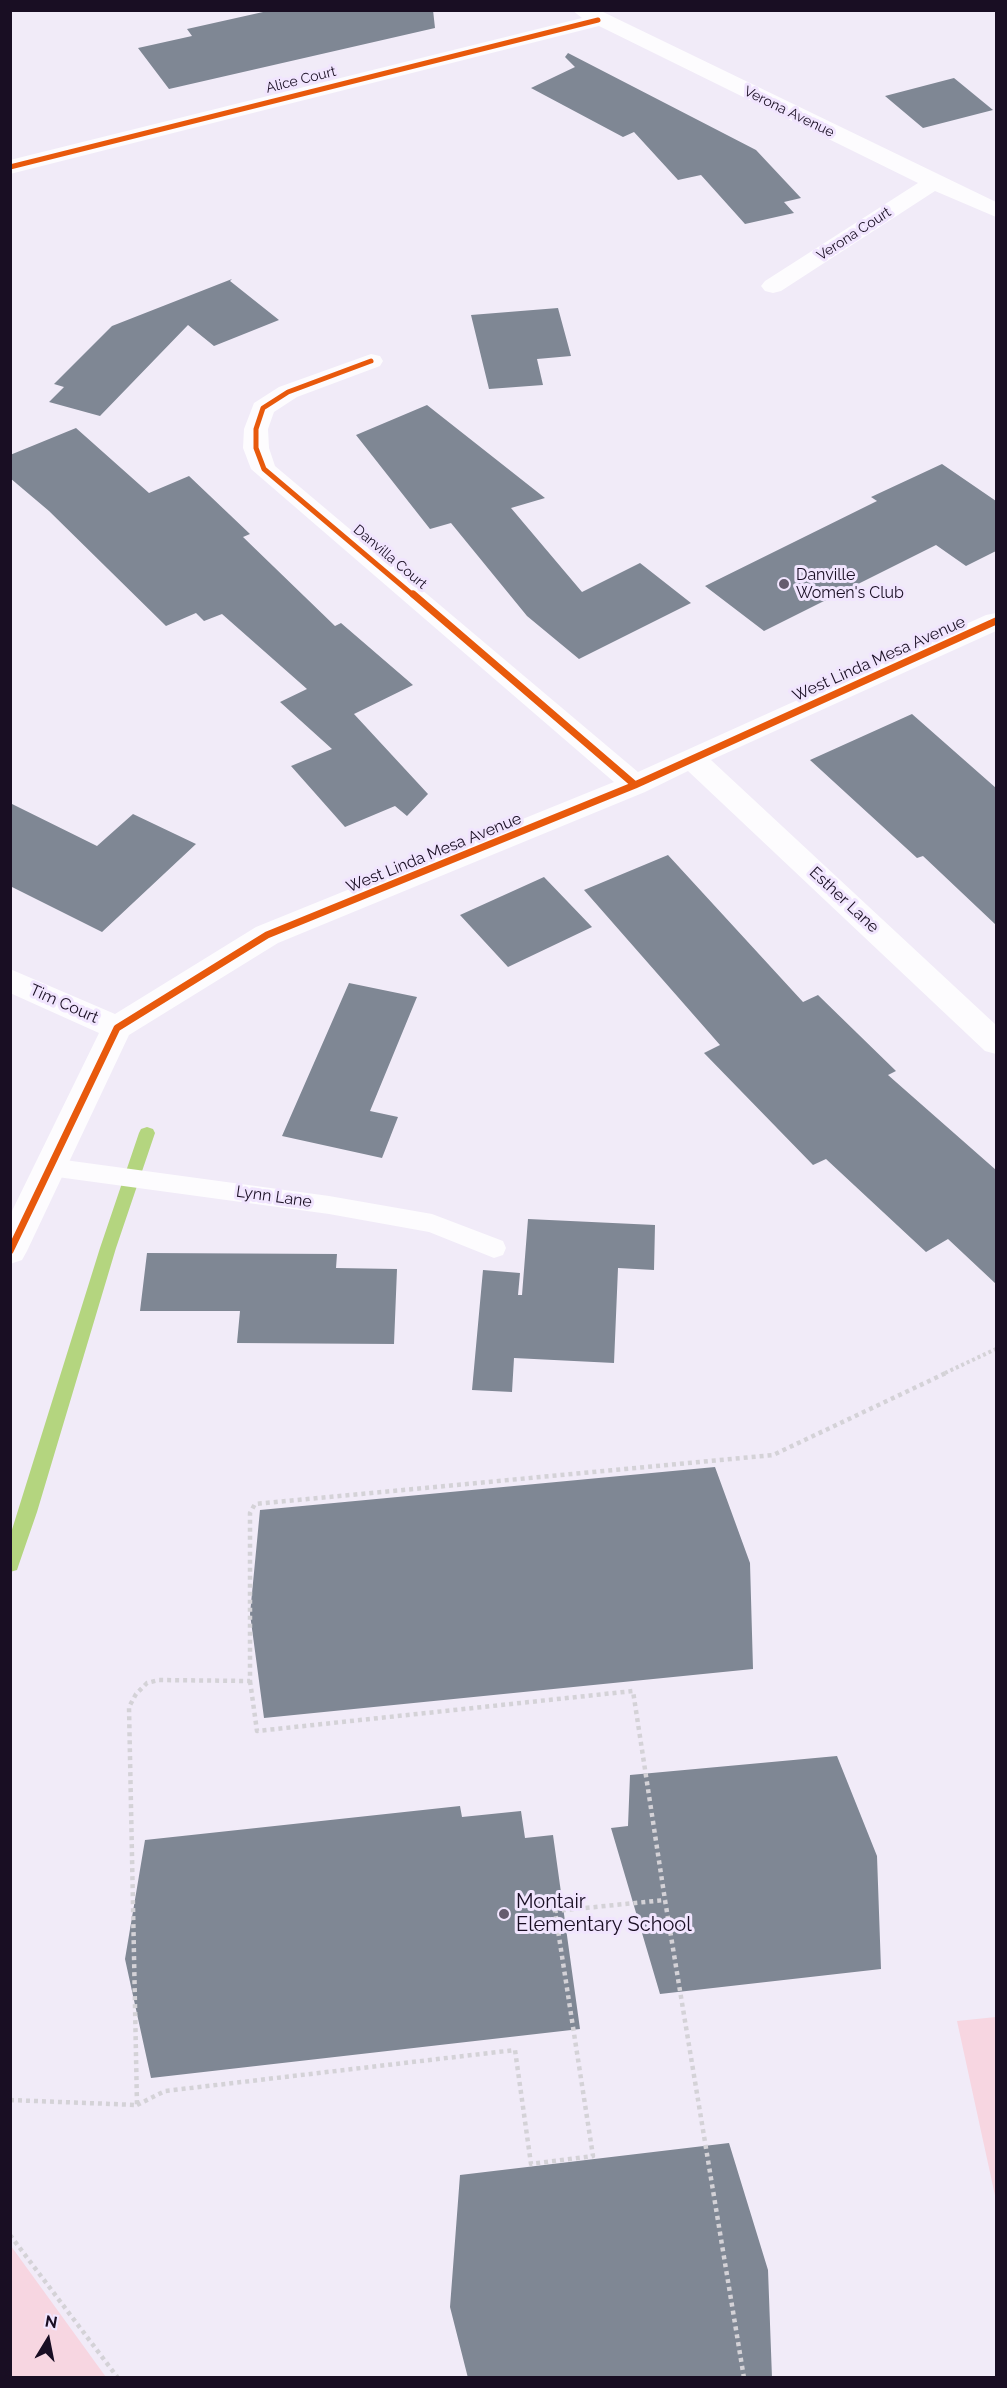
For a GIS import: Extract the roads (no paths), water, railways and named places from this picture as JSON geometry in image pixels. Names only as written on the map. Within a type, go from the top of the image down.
[{"type":"street","name":"Alice Court","points":[[10,167],[590,15]]},
{"type":"street","name":"Verona Avenue","points":[[590,15],[996,210]]},
{"type":"street","name":"Verona Court","points":[[773,286],[934,182]]},
{"type":"street","name":"Danvilla Court","points":[[371,361],[288,392],[263,408],[256,429],[256,448],[264,469],[578,733],[635,785]]},
{"type":"street","name":"West Linda Mesa Avenue","points":[[117,1028],[267,935],[635,785],[996,621]]},
{"type":"street","name":"Esther Lane","points":[[691,758],[996,1043]]},
{"type":"street","name":"Tim Court","points":[[10,980],[117,1028]]},
{"type":"street","points":[[10,1251],[117,1028]]},
{"type":"lane","name":"Lynn Lane","points":[[50,1167],[181,1184],[432,1223],[494,1248]]},
{"type":"waterway","points":[[10,1564],[108,1248],[147,1133]]},
{"type":"place","name":"Danville Women's Club","points":[[784,584]]},
{"type":"place","name":"Montair Elementary School","points":[[504,1914]]}]
